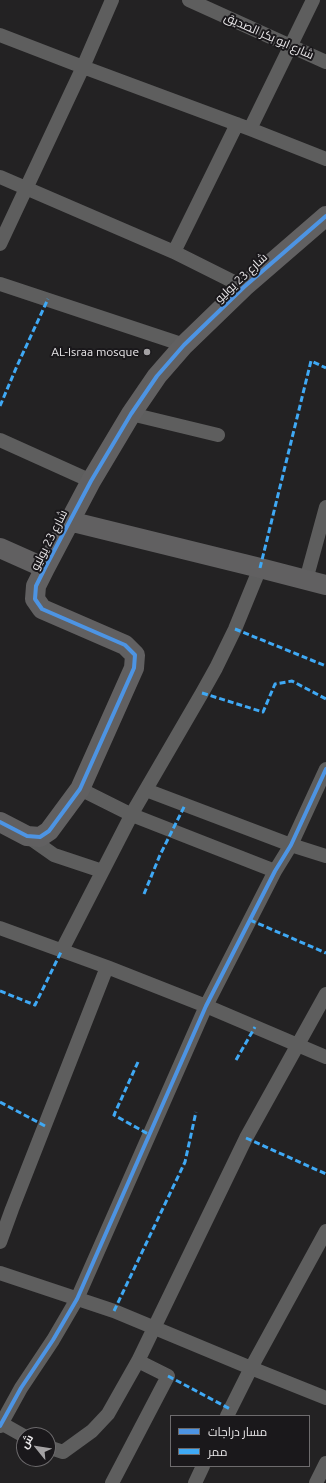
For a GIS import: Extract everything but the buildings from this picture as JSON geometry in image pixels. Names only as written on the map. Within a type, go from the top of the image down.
[{"type":"street","points":[[0,244],[83,67],[112,0]]},
{"type":"street","name":"شارع ابو بكر الصديق","points":[[189,0],[326,62]]},
{"type":"street","points":[[250,129],[313,0]]},
{"type":"street","points":[[0,34],[326,159]]},
{"type":"street","points":[[174,252],[237,124]]},
{"type":"street","points":[[0,177],[174,252],[244,287]]},
{"type":"street","name":"شارع 23 يوليو","points":[[27,836],[40,837],[49,831],[80,789],[134,668],[135,655],[125,645],[42,609],[35,599],[36,586],[91,481],[131,414],[158,376],[184,345],[244,287],[326,216]]},
{"type":"street","points":[[0,284],[184,345]]},
{"type":"street","points":[[131,414],[218,435]]},
{"type":"street","points":[[0,440],[91,481]]},
{"type":"street","points":[[306,580],[326,507]]},
{"type":"street","points":[[70,521],[326,585]]},
{"type":"street","points":[[0,548],[45,568]]},
{"type":"street","points":[[62,950],[132,815],[216,668],[260,568]]},
{"type":"street","points":[[16,1432],[1,1424],[21,1388],[53,1340],[77,1299],[206,1006],[275,871],[291,845],[326,769]]},
{"type":"street","points":[[80,789],[132,815],[275,871]]},
{"type":"street","points":[[146,790],[291,845],[326,856]]},
{"type":"street","points":[[0,822],[27,836],[54,855],[102,871]]},
{"type":"street","points":[[0,928],[107,967],[206,1006],[326,1057]]},
{"type":"street","points":[[0,1242],[107,967]]},
{"type":"street","points":[[56,1450],[63,1452],[98,1425],[108,1414],[138,1361],[246,1138],[326,994]]},
{"type":"street","points":[[228,1415],[251,1368],[326,1231]]},
{"type":"street","points":[[0,1273],[114,1311],[326,1398]]},
{"type":"street","points":[[112,1483],[168,1376],[138,1361]]},
{"type":"street","points":[[316,1483],[326,1463]]},
{"type":"street","points":[[195,1483],[203,1467]]},
{"type":"marked path","points":[[0,406],[48,299]]},
{"type":"marked path","points":[[260,568],[311,361],[326,368]]},
{"type":"marked path","points":[[235,629],[326,666]]},
{"type":"marked path","points":[[202,693],[263,712],[275,684],[292,681],[326,699]]},
{"type":"marked path","points":[[144,894],[160,855],[185,805]]},
{"type":"marked path","points":[[250,920],[326,953]]},
{"type":"marked path","points":[[0,991],[35,1005],[62,950]]},
{"type":"marked path","points":[[236,1060],[255,1027]]},
{"type":"marked path","points":[[138,1062],[114,1115],[150,1135]]},
{"type":"marked path","points":[[0,1102],[45,1126]]},
{"type":"marked path","points":[[114,1311],[185,1162],[196,1112]]},
{"type":"marked path","points":[[246,1138],[326,1174]]},
{"type":"marked path","points":[[168,1376],[230,1409]]},
{"type":"cycle path","points":[[0,822],[27,836],[40,837],[49,831],[80,789],[134,668],[135,655],[125,645],[42,609],[35,599],[36,586],[91,481],[131,414],[157,376],[184,345],[244,287],[326,216]]},
{"type":"cycle path","points":[[0,1426],[21,1388],[53,1340],[77,1299],[206,1006],[275,871],[291,845],[326,769]]},
{"type":"place","name":"AL-Israa mosque","points":[[147,352]]}]
